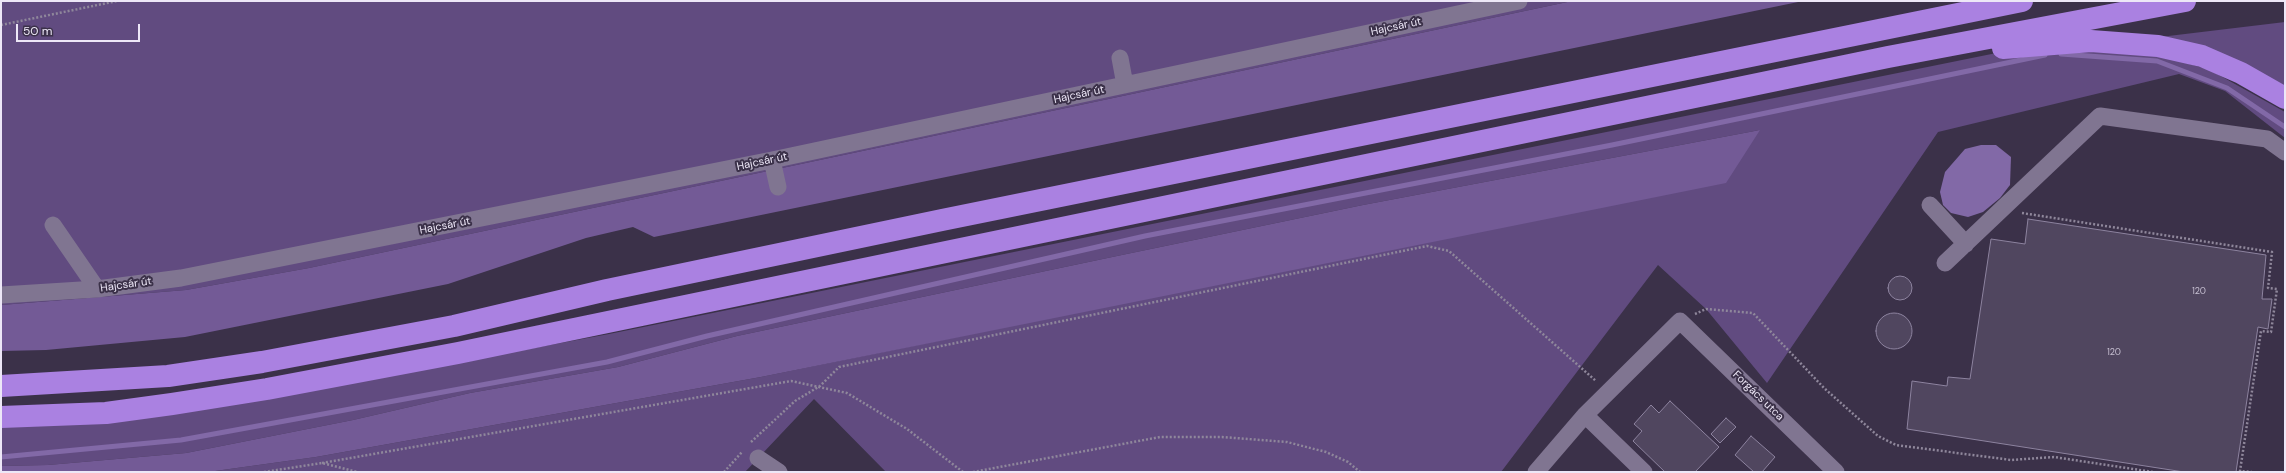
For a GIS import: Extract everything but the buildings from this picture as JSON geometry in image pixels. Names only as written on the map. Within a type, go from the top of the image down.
[{"type":"highway","points":[[1,386],[168,376],[262,362],[454,326],[608,290],[934,222],[2022,1]]},
{"type":"highway","points":[[1,417],[106,413],[172,404],[267,389],[458,353],[1888,57],[2185,1]]},
{"type":"highway","points":[[1888,57],[2091,41],[2135,43],[2202,56],[2241,73],[2285,98]]},
{"type":"street","name":"Hajcsár út","points":[[1,295],[97,289],[181,278],[772,160],[1519,1]]},
{"type":"street","points":[[1120,58],[1125,85]]},
{"type":"street","points":[[1945,263],[2003,210],[2100,116],[2267,139],[2285,152]]},
{"type":"street","points":[[772,160],[778,188]]},
{"type":"street","points":[[1930,205],[1966,244]]},
{"type":"street","points":[[53,226],[97,289]]},
{"type":"street","points":[[1536,472],[1585,415],[1680,321]]},
{"type":"street","name":"Forgács utca","points":[[1680,321],[1836,472]]},
{"type":"street","points":[[1585,415],[1644,472]]},
{"type":"street","points":[[758,458],[779,472]]},
{"type":"path","points":[[1,25],[117,1]]},
{"type":"path","points":[[2003,210],[2272,252],[2268,288],[2277,290],[2271,332],[2262,331],[2240,471],[2252,472]]},
{"type":"path","points":[[724,472],[763,429],[795,401],[820,386],[839,367],[1427,246],[1449,251],[1608,392]]},
{"type":"path","points":[[1680,321],[1706,309],[1753,313],[1824,388],[1878,436],[1896,445],[2011,460],[2054,457],[2153,472]]},
{"type":"path","points":[[264,472],[791,381],[848,393],[908,429],[963,472]]},
{"type":"path","points":[[973,472],[1160,437],[1222,438],[1287,442],[1326,452],[1348,462],[1360,472]]},
{"type":"path","points":[[322,463],[357,472]]},
{"type":"shaded area","points":[[1,1],[1572,1],[309,268],[186,290],[1,305]]},
{"type":"shaded area","points":[[1572,1],[1803,1],[654,237],[633,227],[586,238],[448,284],[185,337],[46,350],[1,351],[1,305],[186,290],[309,268]]},
{"type":"shaded area","points":[[2285,22],[2285,88],[2160,37]]},
{"type":"shaded area","points":[[2036,45],[2149,52],[2210,70],[2285,112],[2285,138],[2225,91],[2179,74],[1938,132],[1767,383],[1706,309],[1658,265],[1501,472],[886,472],[814,399],[745,472],[208,472],[316,457],[761,377],[1059,316],[1760,130],[1363,205],[737,336],[618,367],[470,393],[353,420],[186,453],[48,465],[1,466],[1,425],[400,373],[609,334]]},
{"type":"shaded area","points":[[1760,130],[1726,183],[761,377],[316,457],[208,472],[1,472],[1,466],[48,465],[186,453],[353,420],[470,393],[618,367],[737,336],[1363,205]]},
{"type":"shaded area","points":[[1981,145],[1996,145],[2011,157],[2010,185],[2000,198],[1983,212],[1968,217],[1951,213],[1943,205],[1940,192],[1945,172],[1965,149]]},
{"type":"waterway","points":[[2061,54],[2157,61],[2227,88],[2285,127]]},
{"type":"waterway","points":[[1,457],[181,440],[607,362],[707,336],[1145,236],[1612,145],[2045,55]]}]
